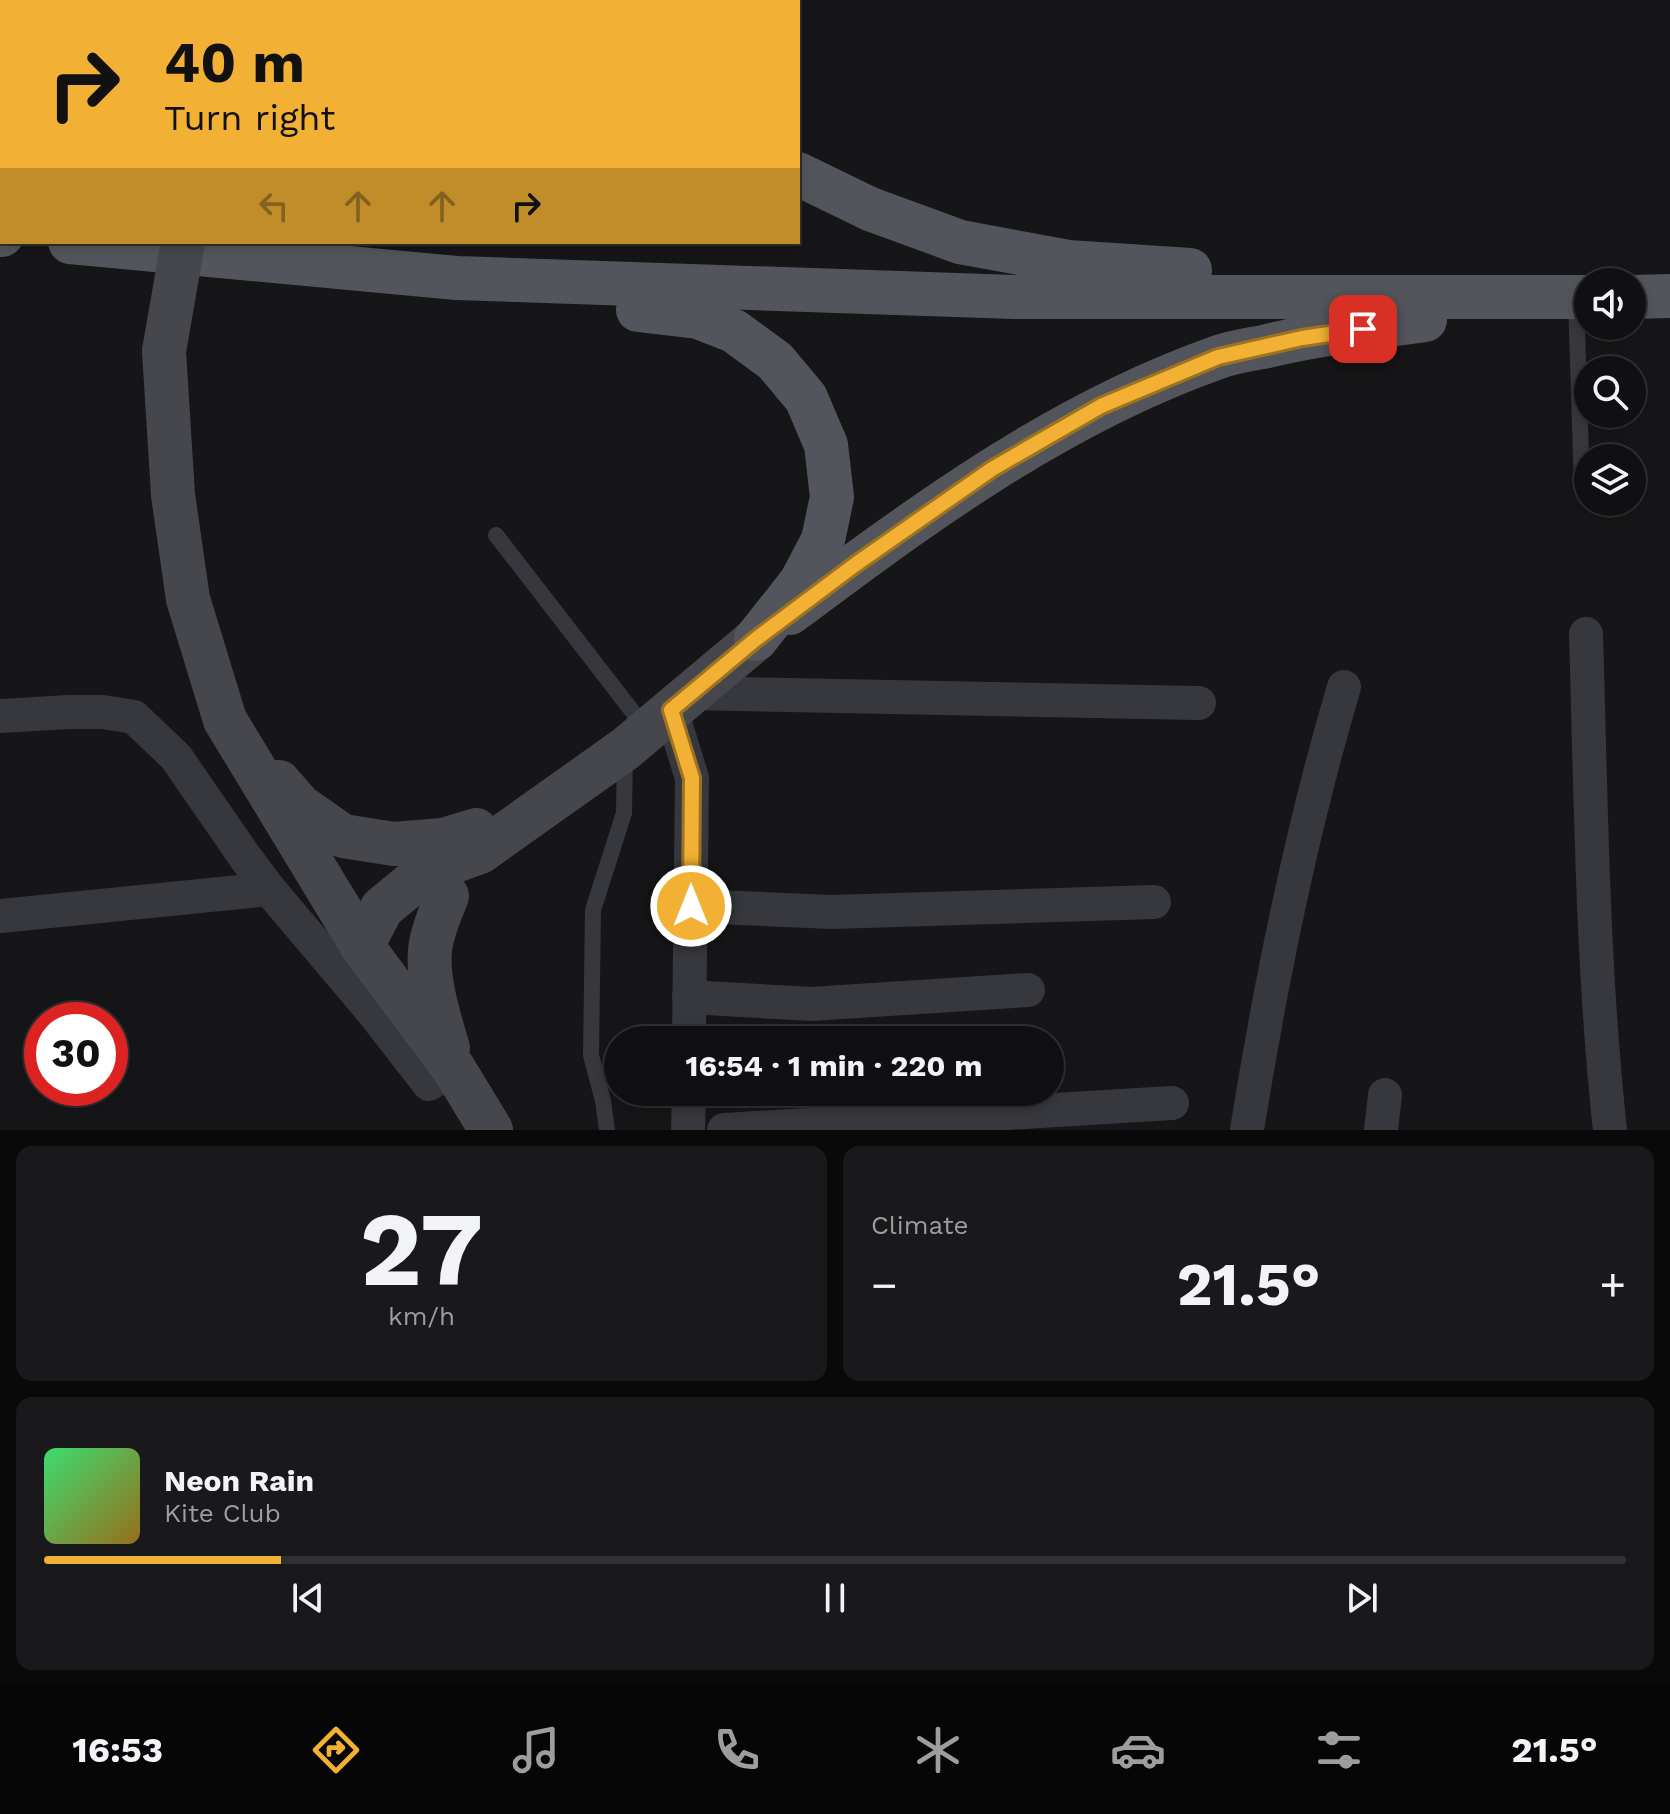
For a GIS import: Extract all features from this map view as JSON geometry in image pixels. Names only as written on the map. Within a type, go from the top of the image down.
[{"type":"main road","points":[[800,175],[870,209],[960,242],[1068,262],[1240,273],[1522,276],[1574,290]]},
{"type":"main road","points":[[89,244],[457,278],[1015,297],[1574,293]]},
{"type":"main road","points":[[89,244],[305,287],[663,312],[698,317],[734,331],[775,361],[806,398],[826,445],[832,497],[823,540],[801,582],[756,639]]},
{"type":"main road","points":[[183,244],[164,351],[173,495],[188,599],[225,720],[362,946],[454,1069],[491,1130]]},
{"type":"main road","points":[[362,946],[382,908],[427,871],[480,852],[659,720],[756,639],[856,564],[992,469],[1101,406],[1218,357],[1302,338],[1574,295]]},
{"type":"main road","points":[[225,720],[300,806],[343,836],[394,844],[443,840],[492,826],[659,720]]},
{"type":"main road","points":[[362,946],[405,932],[447,896],[480,852]]},
{"type":"main road","points":[[447,896],[430,944],[431,971],[437,1011],[454,1069]]},
{"type":"street","points":[[1586,634],[1595,912],[1603,1067],[1610,1130]]},
{"type":"street","points":[[1247,1130],[1281,934],[1320,769],[1344,687]]},
{"type":"street","points":[[689,1026],[692,778],[659,720],[1199,703]]},
{"type":"street","points":[[0,716],[103,712],[134,717],[176,757],[269,889],[429,1084],[454,1069]]},
{"type":"street","points":[[0,916],[269,889]]},
{"type":"street","points":[[691,906],[832,912],[1154,902]]},
{"type":"street","points":[[689,997],[811,1004],[1028,990]]},
{"type":"street","points":[[1381,1130],[1385,1095]]},
{"type":"street","points":[[724,1130],[1172,1103]]},
{"type":"street","points":[[688,1130],[689,1106]]},
{"type":"lane","points":[[1582,444],[1584,340]]},
{"type":"lane","points":[[496,535],[659,720],[624,813],[593,910],[591,1055],[607,1130]]},
{"type":"route","points":[[691,906],[692,778],[671,710],[756,639],[856,564],[992,469],[1101,406],[1218,357],[1302,338],[1363,329]]}]
